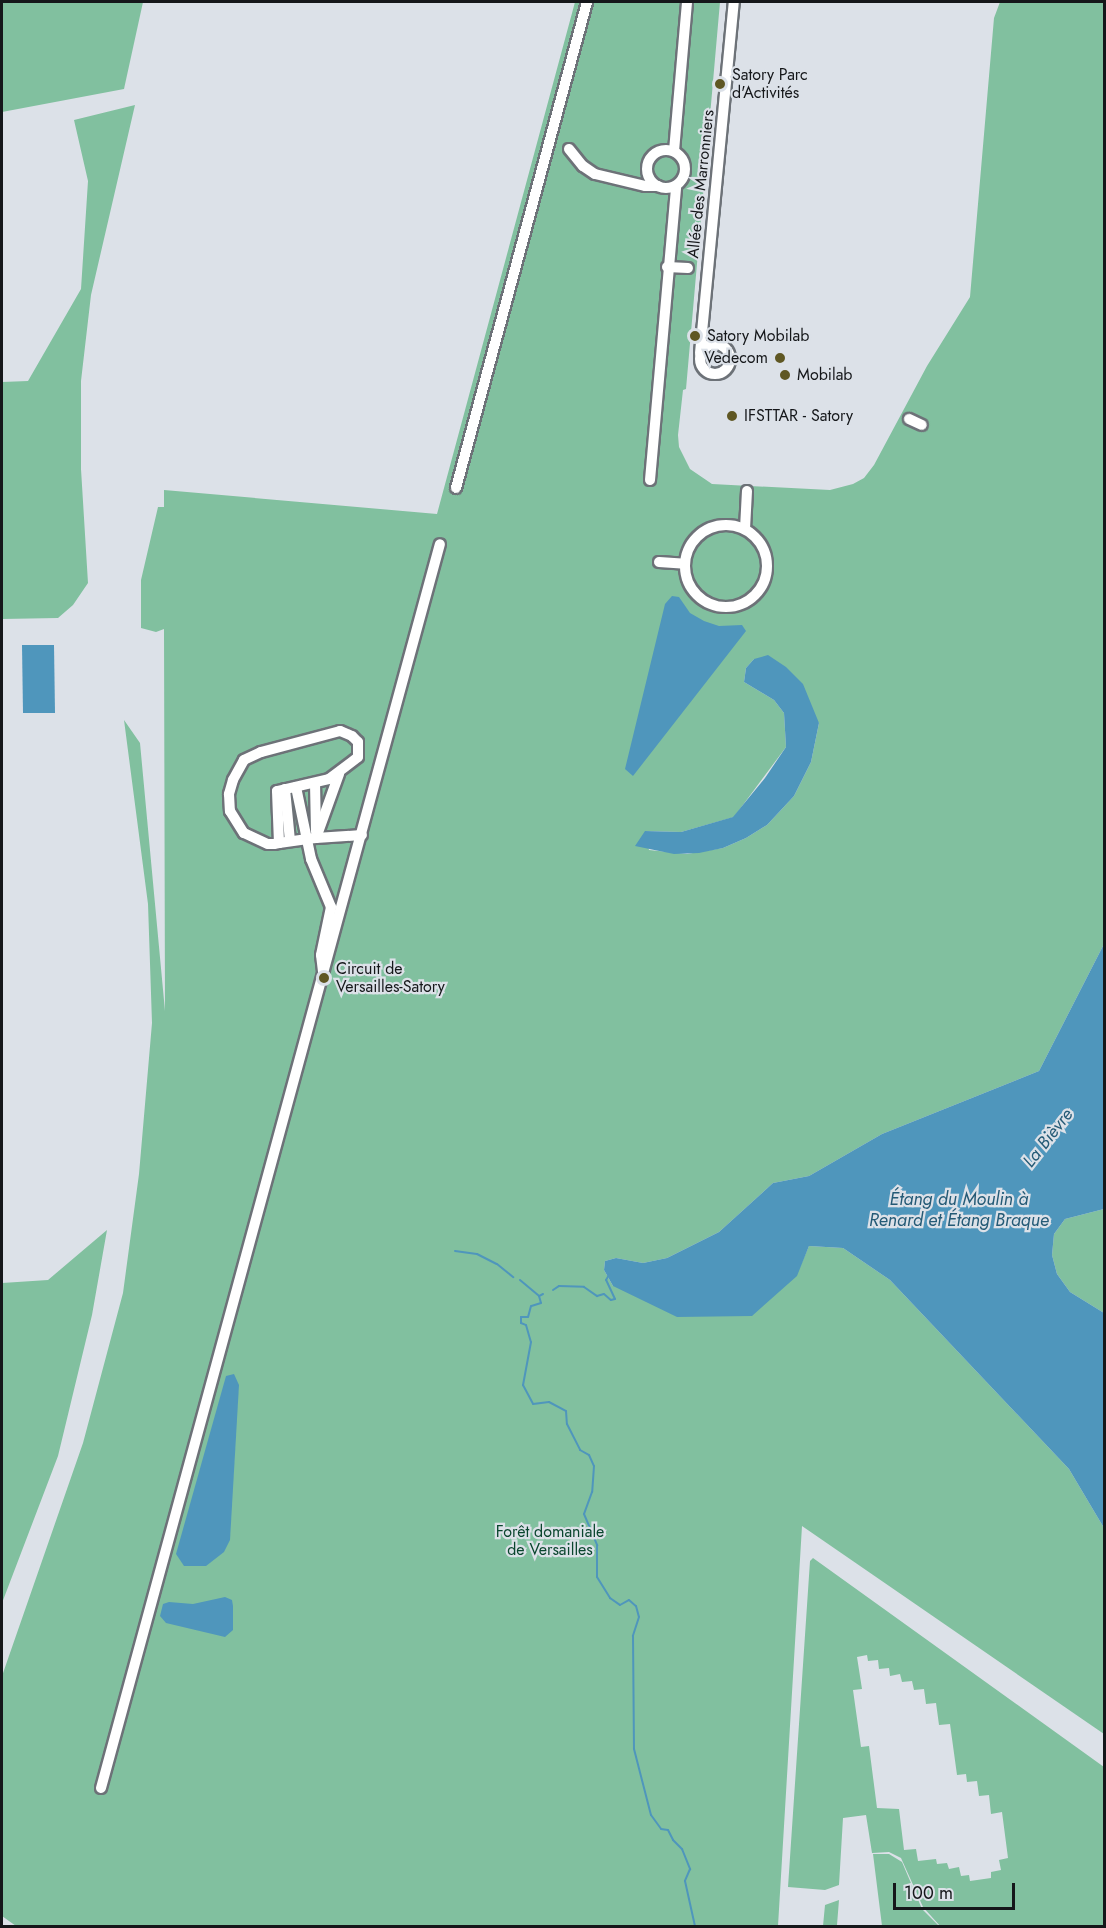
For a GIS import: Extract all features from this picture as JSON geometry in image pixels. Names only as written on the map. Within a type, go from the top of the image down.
[{"type":"street","points":[[456,488],[587,2]]},
{"type":"street","points":[[674,151],[687,2]]},
{"type":"street","name":"Allée des Marronniers","points":[[700,353],[734,2]]},
{"type":"street","points":[[569,149],[583,166],[595,174],[645,186],[675,186]]},
{"type":"street","points":[[658,186],[649,177],[647,164],[650,158],[661,150],[674,151],[683,159],[686,171]]},
{"type":"street","points":[[686,171],[697,171]]},
{"type":"street","points":[[650,480],[675,186],[686,171]]},
{"type":"street","points":[[667,267],[688,268]]},
{"type":"street","points":[[702,335],[710,344],[721,345],[728,352],[730,363],[724,372],[714,375],[704,371],[699,363],[700,353],[710,344]]},
{"type":"street","points":[[909,419],[922,425]]},
{"type":"street","points":[[746,529],[747,491]]},
{"type":"street","points":[[728,524],[746,529],[763,546],[768,572],[764,584],[746,603],[733,607],[708,603],[697,595],[689,585],[685,564],[692,543],[701,532],[714,526],[728,524]]},
{"type":"street","points":[[101,1788],[440,544]]},
{"type":"street","points":[[659,562],[685,564]]},
{"type":"street","points":[[290,788],[315,783],[339,774],[354,762],[359,748],[352,736],[340,731],[261,752],[240,764],[229,794],[230,811],[236,823],[252,838],[268,843],[362,835]]},
{"type":"street","points":[[311,839],[339,774]]},
{"type":"street","points":[[315,783],[311,858],[332,907],[321,955],[323,975]]},
{"type":"street","points":[[290,788],[311,839]]},
{"type":"street","points":[[285,842],[290,788]]},
{"type":"green space","points":[[2,2],[143,2],[124,89],[2,112]]},
{"type":"green space","name":"Forêt domaniale de Versailles","points":[[575,2],[720,2],[686,389],[683,390],[678,435],[679,447],[690,469],[712,484],[830,490],[853,484],[864,478],[874,465],[927,366],[970,297],[994,18],[1000,2],[1104,2],[1104,944],[1039,1071],[882,1134],[809,1176],[773,1183],[719,1232],[667,1258],[643,1263],[616,1258],[605,1261],[604,1270],[613,1286],[796,1276],[809,1246],[843,1248],[890,1280],[1069,1469],[1104,1528],[1104,1734],[802,1526],[778,1926],[16,1926],[2,1916],[2,1676],[83,1443],[123,1293],[139,1174],[152,1023],[148,904],[124,720],[140,743],[165,1011],[164,629],[156,632],[141,628],[141,580],[158,507],[164,507],[164,490],[437,514]],"holes":[[[754,659],[819,723],[811,762],[794,796],[767,825],[723,848],[687,854],[649,850],[645,831],[681,832],[734,817],[786,747],[784,713],[774,700],[744,682],[746,668]]]},
{"type":"green space","points":[[135,105],[91,295],[81,381],[81,469],[88,583],[73,605],[58,618],[2,619],[2,382],[28,381],[81,289],[88,181],[74,120]]},
{"type":"green space","points":[[1104,1209],[1104,1313],[1070,1292],[1057,1274],[1052,1255],[1054,1234],[1065,1219]]},
{"type":"green space","points":[[107,1230],[92,1315],[58,1456],[2,1603],[2,1283],[48,1280]]},
{"type":"green space","points":[[813,1558],[1104,1767],[1104,1926],[940,1926],[923,1907],[901,1858],[889,1852],[872,1853],[866,1815],[843,1818],[839,1885],[825,1890],[788,1887],[810,1561]],"holes":[[[867,1655],[868,1661],[878,1660],[879,1669],[889,1668],[890,1676],[900,1674],[902,1682],[912,1681],[914,1690],[924,1689],[926,1704],[936,1703],[939,1725],[950,1724],[957,1775],[966,1774],[967,1782],[977,1781],[979,1796],[989,1795],[991,1814],[1002,1812],[1008,1858],[999,1860],[1001,1870],[991,1872],[991,1878],[970,1881],[969,1875],[961,1876],[959,1867],[949,1869],[947,1863],[937,1864],[936,1859],[918,1861],[916,1849],[904,1850],[899,1809],[877,1808],[869,1746],[861,1747],[853,1690],[862,1689],[857,1657]]]},
{"type":"green space","points":[[873,1854],[889,1854],[902,1862],[922,1909],[939,1926],[882,1926]]},
{"type":"green space","points":[[839,1900],[837,1925],[858,1926],[823,1926],[825,1905]]},
{"type":"water","points":[[672,596],[679,597],[690,613],[704,621],[719,626],[742,625],[746,631],[633,776],[625,769],[665,604]]},
{"type":"water","points":[[22,645],[54,645],[55,713],[23,713]]},
{"type":"water","points":[[768,655],[786,667],[803,684],[819,723],[811,762],[794,796],[767,825],[723,848],[699,853],[674,854],[635,846],[645,831],[681,832],[733,817],[765,778],[786,747],[784,713],[774,700],[744,682],[746,668],[754,659]]},
{"type":"water","name":"Étang du Moulin à Renard et Étang Braque","points":[[1104,944],[1104,1209],[1065,1219],[1054,1234],[1052,1255],[1057,1274],[1070,1292],[1104,1313],[1104,1528],[1069,1469],[890,1280],[843,1248],[809,1246],[797,1276],[752,1316],[677,1317],[613,1286],[604,1270],[605,1261],[616,1258],[643,1263],[667,1258],[719,1232],[773,1183],[809,1176],[882,1134],[1039,1071]]},
{"type":"water","points":[[234,1374],[239,1385],[230,1540],[224,1552],[206,1566],[184,1566],[176,1554],[226,1376]]},
{"type":"water","points":[[225,1597],[232,1600],[233,1630],[225,1637],[166,1623],[160,1616],[163,1604],[169,1602],[193,1604]]},
{"type":"waterway","points":[[455,1251],[477,1254],[497,1264],[513,1277]]},
{"type":"waterway","points":[[553,1290],[559,1286],[584,1287],[597,1296],[604,1294],[611,1300],[615,1299],[606,1280],[609,1275]]},
{"type":"waterway","points":[[520,1280],[539,1296]]},
{"type":"waterway","points":[[543,1294],[539,1296],[541,1303],[531,1306],[528,1317],[521,1317],[521,1323],[526,1325],[531,1342],[523,1385],[533,1404],[549,1402],[566,1411],[567,1424],[580,1450],[589,1455],[594,1466],[592,1492],[584,1514],[597,1545],[597,1577],[610,1598],[620,1605],[629,1600],[636,1606],[639,1617],[633,1636],[634,1749],[651,1815],[661,1829],[668,1830],[673,1840],[682,1849],[690,1869],[685,1881],[695,1926]]},
{"type":"place","name":"Satory Parc d'Activités","points":[[720,84]]},
{"type":"place","name":"Satory Mobilab","points":[[695,336]]},
{"type":"place","name":"Vedecom","points":[[780,358]]},
{"type":"place","name":"Mobilab","points":[[785,375]]},
{"type":"place","name":"IFSTTAR - Satory","points":[[732,416]]},
{"type":"place","name":"Circuit de Versailles-Satory","points":[[324,978]]},
{"type":"water label","name":"La Bièvre","points":[[1048,1138]]}]
